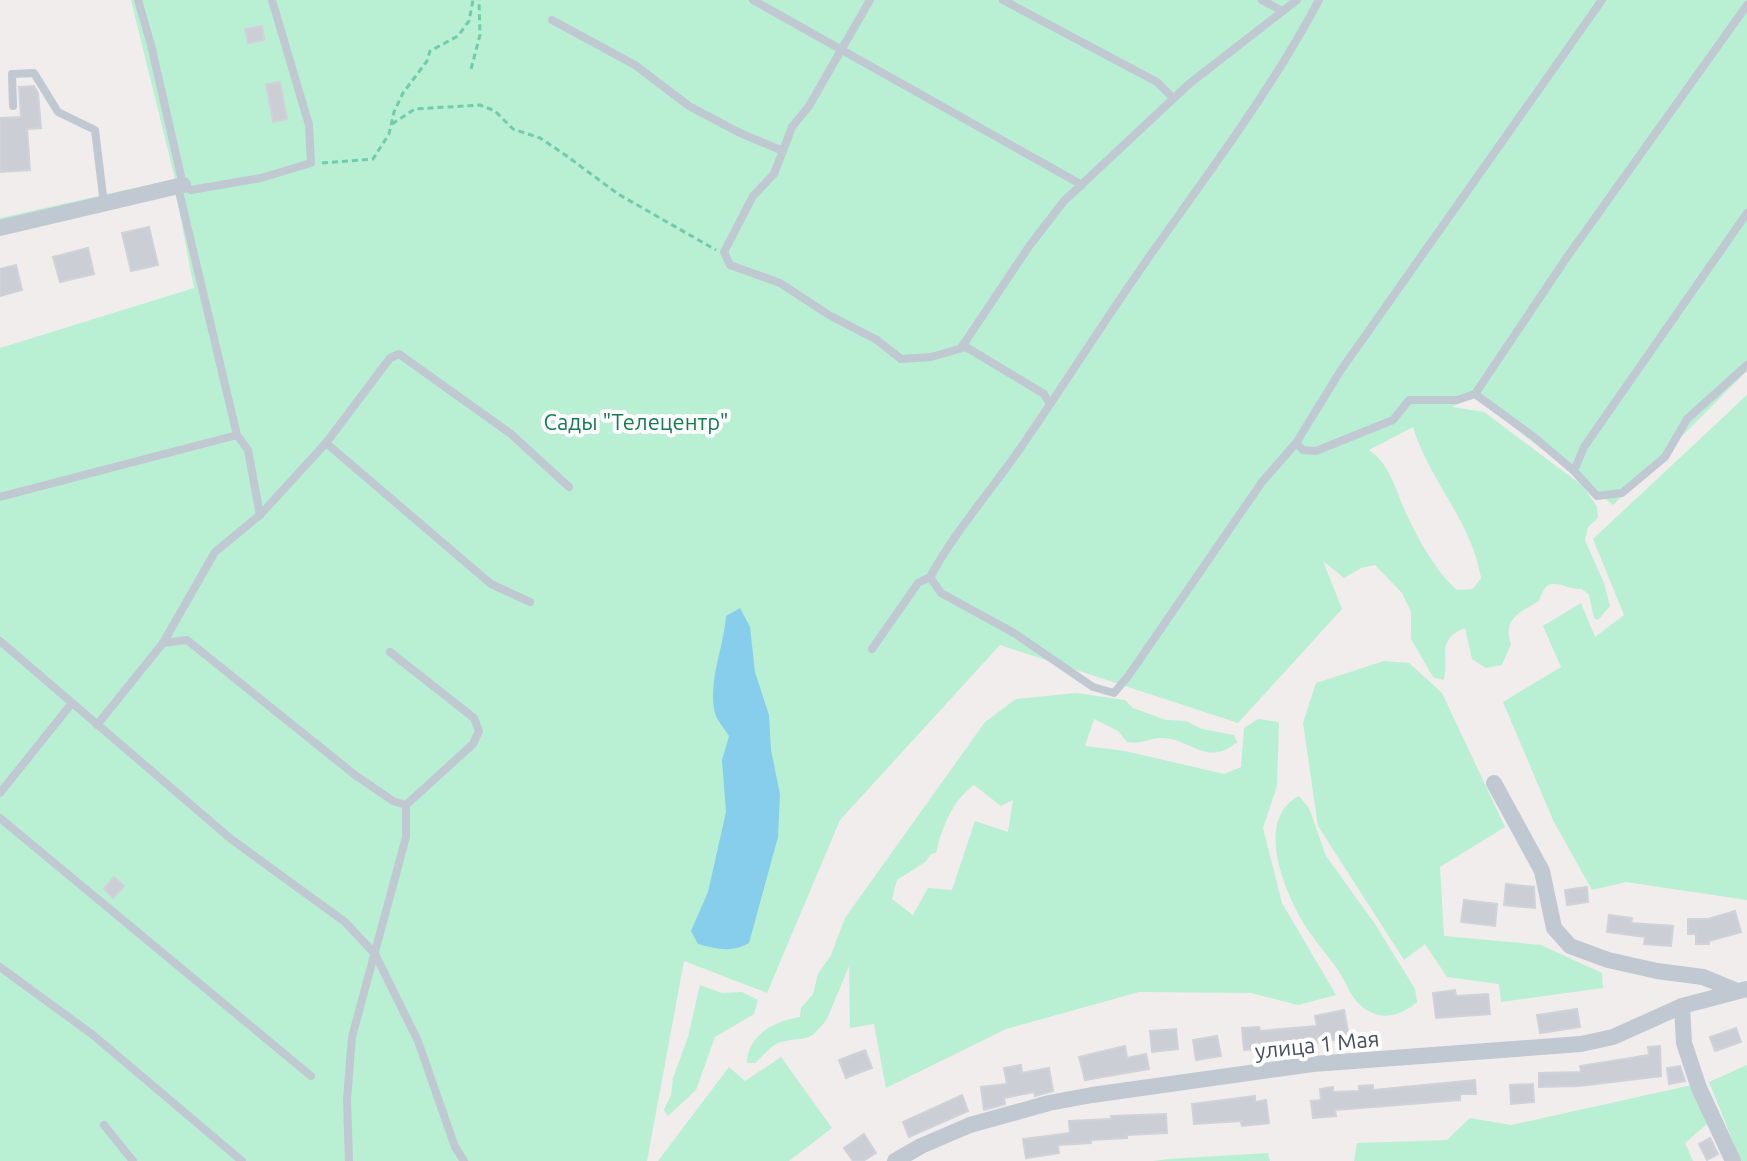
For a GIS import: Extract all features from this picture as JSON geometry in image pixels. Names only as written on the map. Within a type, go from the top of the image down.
[{"type":"street","points":[[0,228],[180,186]]},
{"type":"street","points":[[1494,783],[1542,871],[1554,928],[1570,946],[1620,962],[1703,977],[1742,990]]},
{"type":"street","name":"улица 1 Мая","points":[[895,1161],[970,1125],[1063,1100],[1313,1064],[1581,1044],[1613,1037],[1682,1006],[1742,990]]},
{"type":"street","points":[[1682,1006],[1684,1043],[1699,1088],[1733,1161]]},
{"type":"lane","points":[[138,0],[151,45],[237,435],[248,450],[260,515]]},
{"type":"lane","points":[[180,186],[191,190],[215,187],[261,178],[311,163],[309,125],[272,0]]},
{"type":"lane","points":[[753,0],[1082,185]]},
{"type":"lane","points":[[870,0],[809,106],[792,127],[774,174],[753,196],[724,252],[730,265],[780,283],[829,315],[877,340],[901,359],[931,357],[966,347],[1044,394],[1050,404]]},
{"type":"lane","points":[[1003,0],[1157,82],[1173,98]]},
{"type":"lane","points":[[1262,0],[1282,11]]},
{"type":"lane","points":[[960,349],[1030,245],[1064,201],[1173,98],[1297,0]]},
{"type":"lane","points":[[872,649],[918,583],[930,577],[946,548],[1229,149],[1293,48],[1319,0]]},
{"type":"lane","points":[[930,577],[941,593],[1014,633],[1093,687],[1114,693],[1262,482],[1296,443],[1341,370],[1602,0]]},
{"type":"lane","points":[[1296,443],[1303,450],[1316,451],[1393,420],[1409,400],[1457,400],[1475,394],[1565,260],[1747,5]]},
{"type":"lane","points":[[552,20],[635,65],[689,106],[783,151]]},
{"type":"lane","points":[[13,106],[12,74],[34,73],[58,112],[95,130],[104,204]]},
{"type":"lane","points":[[1574,471],[1584,447],[1747,213]]},
{"type":"lane","points":[[97,725],[163,643],[215,552],[260,515],[326,443],[390,358],[399,354],[511,434],[569,487]]},
{"type":"lane","points":[[1475,394],[1534,437],[1574,471],[1597,496],[1622,493],[1665,457],[1687,419],[1747,365]]},
{"type":"lane","points":[[0,497],[237,435]]},
{"type":"lane","points":[[326,443],[491,584],[530,602]]},
{"type":"lane","points":[[163,643],[187,640],[355,775],[393,801],[406,805]]},
{"type":"lane","points":[[0,641],[231,839],[345,922],[375,954],[418,1041],[455,1147],[464,1161]]},
{"type":"lane","points":[[349,1161],[347,1099],[352,1037],[406,837],[406,805],[473,744],[479,731],[474,718],[390,652]]},
{"type":"lane","points":[[0,793],[72,703]]},
{"type":"lane","points":[[0,818],[311,1076]]},
{"type":"lane","points":[[0,967],[93,1035],[242,1161]]},
{"type":"lane","points":[[104,1125],[133,1161]]},
{"type":"path","points":[[311,163],[373,159],[392,124],[403,93],[422,69],[430,51],[458,36],[469,21],[476,0]]},
{"type":"path","points":[[471,69],[480,35],[476,0]]},
{"type":"path","points":[[392,124],[415,109],[480,105],[495,111],[513,129],[540,138],[618,194],[673,224],[710,249],[724,252]]},
{"type":"green space","name":"Сады \"Телецентр\"","points":[[131,0],[1747,0],[1747,371],[1613,505],[1474,396],[1452,407],[1484,412],[1583,486],[1597,507],[1598,518],[1588,527],[1585,540],[1604,583],[1610,606],[1598,620],[1594,618],[1589,595],[1582,589],[1556,584],[1546,586],[1539,601],[1519,613],[1511,623],[1511,644],[1502,665],[1486,668],[1472,659],[1465,628],[1447,643],[1444,680],[1433,677],[1411,639],[1411,612],[1402,593],[1375,565],[1361,568],[1344,578],[1323,561],[1342,609],[1238,723],[1000,645],[840,820],[767,993],[684,961],[647,1161],[0,1161],[0,348],[194,288],[176,194],[0,235],[0,218],[175,179]],"holes":[[[1413,427],[1469,538],[1481,578],[1473,589],[1457,590],[1442,574],[1416,533],[1387,470],[1369,450]]]},
{"type":"green space","points":[[1747,395],[1747,900],[1626,882],[1592,890],[1553,820],[1503,702],[1561,667],[1543,626],[1581,603],[1595,637],[1624,615],[1593,539]]},
{"type":"green space","points":[[1384,661],[1409,663],[1442,693],[1505,827],[1440,867],[1444,936],[1541,945],[1602,973],[1603,988],[1501,1002],[1499,984],[1447,977],[1425,944],[1404,960],[1318,826],[1303,723],[1316,683]]},
{"type":"green space","points":[[1076,693],[1125,700],[1133,708],[1166,720],[1186,721],[1202,729],[1234,735],[1237,742],[1227,749],[1209,752],[1164,738],[1127,742],[1118,731],[1094,719],[1085,746],[1125,751],[1224,774],[1241,767],[1244,728],[1258,719],[1279,722],[1277,786],[1263,828],[1282,903],[1336,995],[1298,1005],[1251,993],[1139,992],[1006,1029],[886,1088],[874,1024],[850,1028],[849,966],[827,1019],[815,1033],[806,1038],[778,1043],[755,1063],[747,1063],[752,1044],[764,1031],[800,1017],[801,1008],[813,994],[818,974],[831,955],[845,918],[985,722],[1016,699]],"holes":[[[974,785],[1001,806],[1013,800],[1008,832],[975,821],[952,890],[928,888],[913,915],[892,899],[897,880],[936,853],[949,815],[966,791]]]},
{"type":"green space","points":[[1299,796],[1309,808],[1326,856],[1375,924],[1415,989],[1417,1002],[1402,1012],[1379,1015],[1360,1005],[1293,904],[1280,870],[1276,836],[1278,820],[1286,806]]},
{"type":"green space","points":[[700,985],[722,993],[742,992],[758,1000],[754,1014],[715,1037],[696,1090],[668,1116],[664,1110],[688,1037]]},
{"type":"green space","points":[[781,1057],[832,1128],[789,1161],[658,1161],[729,1067],[745,1081]]},
{"type":"green space","points":[[1747,1065],[1747,1161],[1741,1161],[1709,1082]]},
{"type":"green space","points":[[1692,1085],[1707,1124],[1685,1143],[1693,1161],[1354,1161],[1357,1143],[1447,1140],[1470,1118],[1511,1125]]},
{"type":"green space","points":[[1268,1153],[1270,1161],[1153,1161],[1169,1159]]},
{"type":"water","points":[[740,608],[750,627],[755,672],[769,715],[771,750],[780,794],[778,837],[749,943],[724,949],[698,944],[691,931],[708,892],[726,812],[722,760],[729,736],[715,712],[713,686],[726,616]]},
{"type":"building","points":[[262,26],[264,40],[248,43],[245,29]]},
{"type":"building","points":[[280,82],[287,119],[273,122],[266,84]]},
{"type":"building","points":[[34,86],[38,93],[41,128],[27,129],[30,170],[0,172],[0,118],[21,117],[19,87]]},
{"type":"building","points":[[149,227],[158,265],[131,271],[122,233]]},
{"type":"building","points":[[88,248],[94,274],[60,282],[53,257]]},
{"type":"building","points":[[16,265],[22,290],[0,296],[0,269]]},
{"type":"building","points":[[114,877],[124,886],[113,898],[104,889]]},
{"type":"building","points":[[1506,884],[1534,887],[1535,908],[1504,905]]},
{"type":"building","points":[[1587,887],[1588,902],[1567,905],[1565,890]]},
{"type":"building","points":[[1464,900],[1497,904],[1495,926],[1461,922]]},
{"type":"building","points":[[1735,911],[1741,932],[1709,941],[1709,944],[1696,944],[1696,934],[1688,934],[1688,919],[1708,919]]},
{"type":"building","points":[[1609,915],[1632,918],[1631,923],[1673,926],[1671,946],[1644,944],[1645,937],[1607,932]]},
{"type":"building","points":[[1455,990],[1456,996],[1488,994],[1490,1014],[1436,1018],[1433,993]]},
{"type":"building","points":[[1577,1009],[1580,1027],[1540,1033],[1537,1015]]},
{"type":"building","points":[[1344,1010],[1349,1037],[1304,1046],[1244,1050],[1242,1028],[1259,1027],[1260,1031],[1317,1026],[1315,1016]]},
{"type":"building","points":[[1736,1028],[1741,1042],[1715,1051],[1710,1037]]},
{"type":"building","points":[[1176,1029],[1178,1049],[1152,1052],[1150,1031]]},
{"type":"building","points":[[1217,1036],[1221,1056],[1196,1060],[1193,1040]]},
{"type":"building","points":[[1125,1046],[1127,1058],[1146,1054],[1149,1069],[1085,1080],[1079,1057]]},
{"type":"building","points":[[1660,1046],[1661,1076],[1579,1086],[1539,1087],[1539,1073],[1581,1072],[1580,1066],[1649,1055],[1648,1047]]},
{"type":"building","points":[[865,1050],[872,1068],[846,1078],[839,1060]]},
{"type":"building","points":[[1021,1065],[1022,1073],[1049,1068],[1053,1091],[1035,1096],[1034,1092],[1004,1098],[1005,1104],[984,1110],[981,1087],[1007,1084],[1004,1068]]},
{"type":"building","points":[[1680,1066],[1685,1081],[1669,1084],[1667,1068]]},
{"type":"building","points":[[1475,1080],[1476,1094],[1460,1094],[1460,1100],[1335,1110],[1336,1116],[1313,1118],[1311,1101],[1321,1100],[1320,1089],[1333,1087],[1333,1092],[1359,1091],[1359,1086],[1373,1085],[1373,1090]]},
{"type":"building","points":[[1533,1084],[1534,1102],[1511,1104],[1510,1085]]},
{"type":"building","points":[[962,1095],[968,1111],[909,1137],[903,1122]]},
{"type":"building","points":[[1255,1096],[1255,1102],[1266,1100],[1269,1123],[1242,1126],[1241,1121],[1194,1124],[1192,1104]]},
{"type":"building","points":[[1166,1114],[1167,1133],[1058,1145],[1059,1153],[1026,1158],[1023,1139],[1070,1133],[1069,1121]]},
{"type":"building","points":[[864,1134],[876,1153],[863,1161],[853,1161],[844,1148]]},
{"type":"building","points":[[1710,1138],[1718,1154],[1707,1160],[1699,1144]]}]
